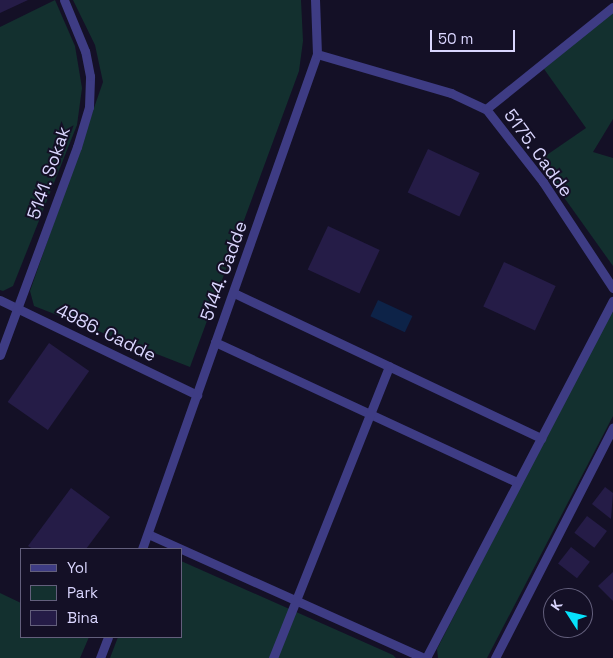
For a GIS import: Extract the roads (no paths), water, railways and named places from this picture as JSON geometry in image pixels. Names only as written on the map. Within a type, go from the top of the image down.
[{"type":"street","name":"5141. Sokak","points":[[0,354],[89,107],[90,76],[84,51],[64,0]]},
{"type":"street","name":"5144. Cadde","points":[[142,548],[318,54],[315,0]]},
{"type":"street","points":[[486,110],[613,7]]},
{"type":"street","name":"5175. Cadde","points":[[318,54],[451,93],[486,110],[543,182],[613,288]]},
{"type":"street","points":[[234,293],[541,438]]},
{"type":"street","name":"4986. Cadde","points":[[0,300],[197,395]]},
{"type":"street","points":[[182,550],[425,658],[613,301]]},
{"type":"street","points":[[216,342],[517,482]]},
{"type":"street","points":[[273,658],[368,413],[389,366]]},
{"type":"street","points":[[495,658],[613,428]]},
{"type":"street","points":[[148,534],[178,548]]},
{"type":"street","points":[[100,658],[108,638]]},
{"type":"water","points":[[378,300],[412,316],[405,332],[370,316]]}]
